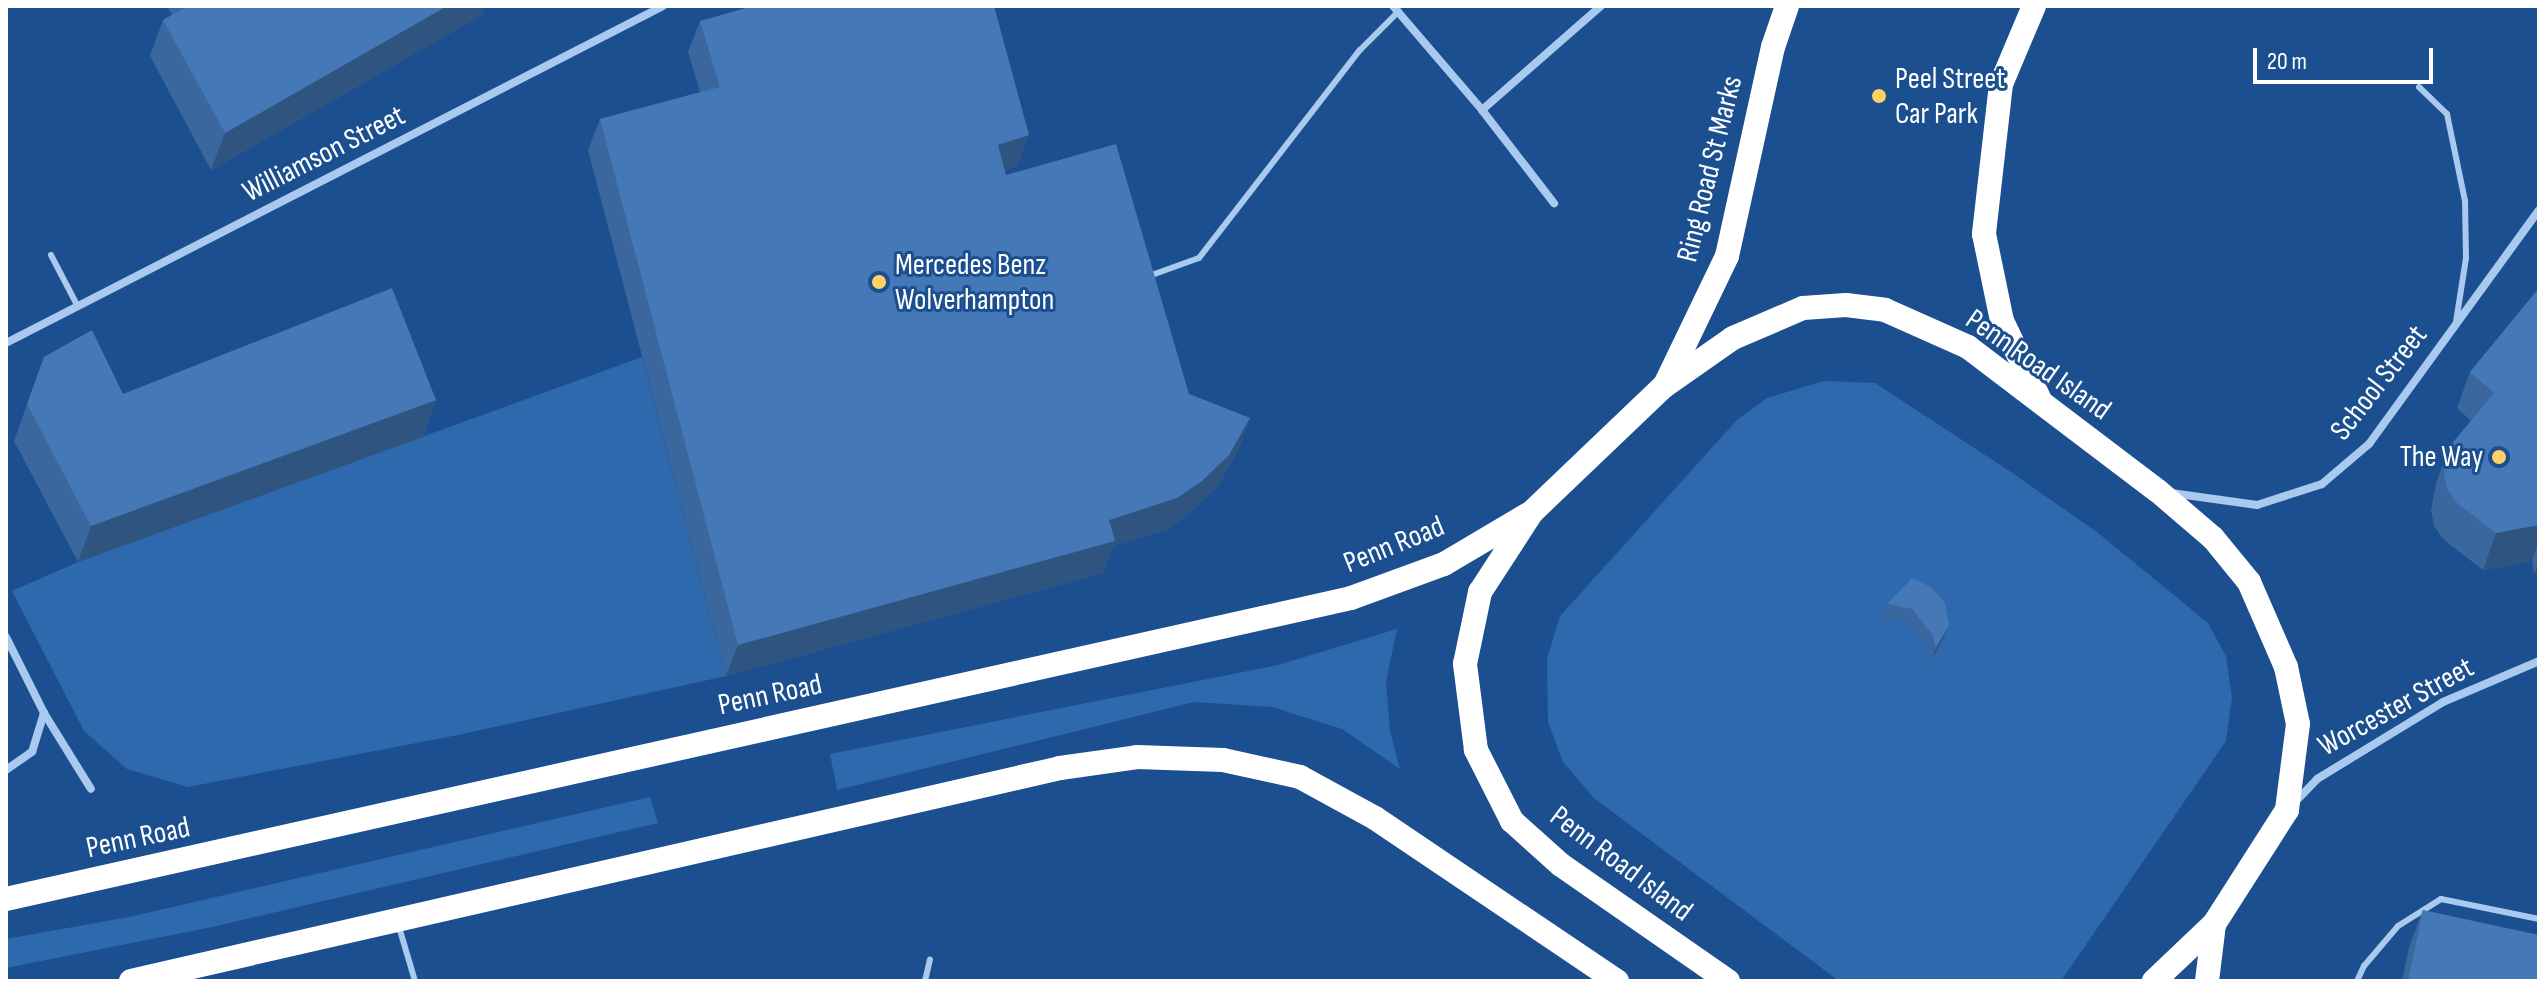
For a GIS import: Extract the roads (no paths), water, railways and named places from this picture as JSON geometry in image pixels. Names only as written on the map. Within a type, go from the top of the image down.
[{"type":"highway","name":"Ring Road St Marks","points":[[1663,387],[1727,256],[1773,47],[1787,6]]},
{"type":"highway","points":[[2034,6],[2001,84],[1984,234],[2002,321],[2041,403]]},
{"type":"highway","name":"Penn Road Island","points":[[1728,981],[1561,865],[1512,821],[1476,750],[1465,664],[1480,592],[1532,512],[1663,387],[1733,338],[1803,308],[1846,305],[1885,310],[1968,347],[2158,491],[2213,538],[2249,582],[2286,667],[2298,724],[2287,810],[2214,924],[2154,981]]},
{"type":"highway","name":"Penn Road","points":[[6,899],[1351,598],[1444,564],[1532,512]]},
{"type":"highway","points":[[131,981],[1060,768],[1137,757],[1223,760],[1300,777],[1375,818],[1617,981]]},
{"type":"highway","points":[[2207,981],[2214,924]]},
{"type":"street","name":"Williamson Street","points":[[6,343],[641,20],[663,6]]},
{"type":"street","points":[[1482,110],[1601,6]]},
{"type":"street","points":[[1396,8],[1482,110],[1554,203]]},
{"type":"street","name":"School Street","points":[[2158,491],[2257,505],[2322,484],[2369,444],[2539,210]]},
{"type":"street","points":[[6,637],[44,713],[91,789]]},
{"type":"street","name":"Worcester Street","points":[[2287,810],[2317,779],[2405,724],[2443,702],[2539,661]]},
{"type":"street","points":[[6,770],[32,752],[44,713]]},
{"type":"lane","points":[[1149,276],[1199,258],[1396,8]]},
{"type":"lane","points":[[2419,87],[2447,114],[2465,201],[2466,258],[2456,322]]},
{"type":"lane","points":[[51,255],[77,305]]},
{"type":"lane","points":[[2357,981],[2364,966],[2398,926],[2441,899],[2539,919]]},
{"type":"lane","points":[[397,920],[415,981]]},
{"type":"lane","points":[[925,981],[930,960]]},
{"type":"place","name":"Peel Street Car Park","points":[[1879,96]]},
{"type":"place","name":"Mercedes Benz Wolverhampton","points":[[879,282]]},
{"type":"place","name":"The Way","points":[[2499,457]]}]
